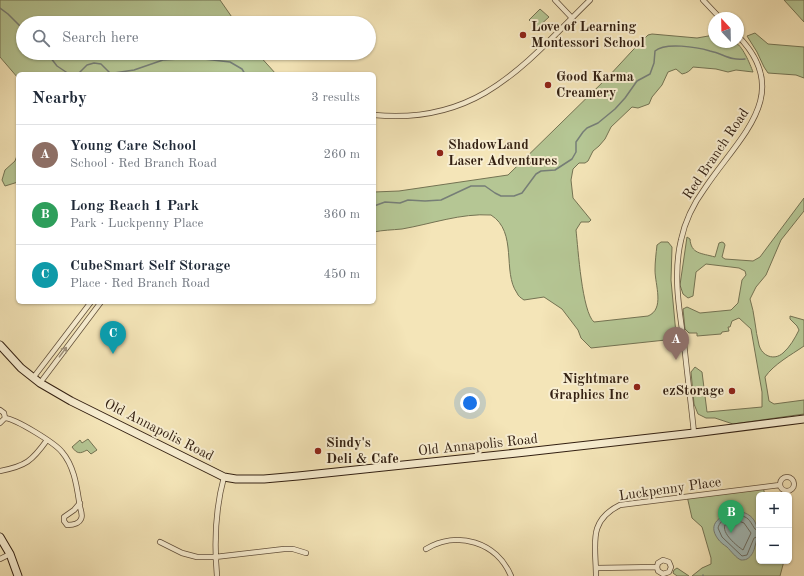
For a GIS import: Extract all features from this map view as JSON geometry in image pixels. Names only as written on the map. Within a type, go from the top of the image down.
[{"type":"main road","name":"Old Annapolis Road","points":[[0,345],[40,383],[71,401],[224,477],[248,479],[332,473],[694,433],[804,419]]},
{"type":"main road","points":[[0,537],[10,554],[18,576]]},
{"type":"street","points":[[555,0],[572,18]]},
{"type":"street","points":[[376,115],[408,116],[434,112],[464,104],[492,90],[521,67],[590,0]]},
{"type":"street","points":[[703,0],[714,12]]},
{"type":"street","name":"Red Branch Road","points":[[694,433],[678,298],[677,267],[681,240],[693,207],[705,186],[749,127],[759,108],[763,86],[760,70],[751,51],[744,43]]},
{"type":"street","points":[[33,378],[89,304]]},
{"type":"street","points":[[40,383],[99,304]]},
{"type":"street","points":[[0,410],[4,413],[5,418]]},
{"type":"street","points":[[0,424],[5,418]]},
{"type":"street","points":[[5,418],[13,420],[47,440],[59,448],[67,459],[75,481],[80,503],[81,519],[77,523],[67,525],[64,522],[64,517],[74,510],[80,503]]},
{"type":"street","points":[[0,472],[28,463],[47,440]]},
{"type":"street","points":[[217,576],[215,557],[216,522],[224,477]]},
{"type":"street","name":"Luckpenny Place","points":[[596,576],[596,534],[600,520],[608,511],[620,505],[780,485]]},
{"type":"street","points":[[426,549],[449,540],[465,540],[474,542],[496,554],[508,568],[511,576]]},
{"type":"street","points":[[160,542],[190,556],[197,557],[215,557],[284,549],[293,549],[306,553]]},
{"type":"street","points":[[0,559],[10,554]]},
{"type":"street","points":[[596,568],[657,567]]},
{"type":"green space","points":[[0,0],[220,0],[231,16],[16,16],[16,60],[263,60],[274,72],[16,72],[16,76],[0,57]]},
{"type":"green space","points":[[784,0],[804,0],[804,22]]},
{"type":"green space","points":[[540,9],[549,17],[537,28],[529,20]]},
{"type":"green space","points":[[755,33],[768,44],[804,47],[804,78],[796,75],[768,73],[747,36]]},
{"type":"green space","points":[[652,34],[697,38],[708,36],[708,48],[742,48],[753,72],[736,70],[728,72],[716,69],[693,67],[688,72],[682,74],[676,69],[668,72],[662,85],[652,97],[649,104],[638,108],[632,107],[611,127],[605,139],[593,151],[588,161],[585,163],[579,163],[573,169],[571,180],[573,198],[591,220],[589,222],[581,222],[576,230],[581,279],[586,306],[590,316],[594,322],[648,316],[653,313],[658,302],[655,270],[657,245],[661,242],[668,242],[672,247],[671,280],[676,334],[675,339],[591,348],[581,338],[578,330],[562,309],[544,297],[524,300],[518,295],[510,274],[507,242],[504,231],[499,222],[491,215],[457,217],[402,229],[376,232],[376,192],[399,191],[508,175],[608,77],[648,35]]},
{"type":"green space","points":[[16,158],[16,183],[5,186],[2,180],[5,170]]},
{"type":"green space","points":[[804,198],[804,211],[781,240],[766,275],[756,287],[750,299],[759,345],[763,352],[769,356],[776,357],[783,353],[799,330],[790,319],[790,316],[804,320],[804,346],[788,356],[765,377],[769,401],[774,404],[804,400],[804,414],[733,424],[715,418],[706,418],[698,414],[694,404],[691,372],[695,367],[702,372],[707,412],[762,407],[762,392],[751,329],[739,318],[732,321],[730,327],[728,327],[729,331],[722,332],[721,334],[697,336],[697,333],[689,333],[685,329],[683,309],[687,307],[700,313],[731,310],[738,303],[742,280],[746,275],[745,271],[739,268],[706,264],[696,272],[693,296],[688,298],[683,294],[680,285],[687,237],[690,239],[692,248],[701,254],[715,257],[719,243],[722,242],[725,245],[722,257],[725,259],[753,261],[760,257]]},
{"type":"green space","points":[[88,439],[97,450],[91,454],[87,450],[80,453],[77,452],[72,447],[80,440],[82,443]]},
{"type":"green space","points":[[763,487],[764,492],[756,492],[756,564],[783,564],[780,576],[692,576],[702,568],[711,564],[711,558],[702,527],[692,518],[687,496]]},
{"type":"green space","points":[[677,568],[689,576],[677,576],[673,573]]},
{"type":"water","points":[[735,511],[742,512],[748,514],[755,522],[756,543],[754,550],[745,560],[737,558],[718,539],[715,533],[714,528],[717,520]]},
{"type":"waterway","points":[[0,8],[16,22]]},
{"type":"waterway","points":[[376,205],[385,202],[400,203],[408,200],[441,200],[471,186],[485,186],[501,196],[514,196],[522,193],[536,174],[541,171],[555,170],[572,159],[576,152],[576,142],[583,132],[587,128],[598,123],[615,109],[637,81],[650,74],[654,63],[655,51],[660,48],[681,46],[704,49],[735,59],[745,59]]},
{"type":"waterway","points":[[52,60],[57,66],[66,72]]},
{"type":"waterway","points":[[121,72],[134,70],[163,60]]},
{"type":"waterway","points":[[212,60],[230,62],[242,69],[244,72]]},
{"type":"waterway","points":[[80,72],[87,65],[94,63],[101,64],[109,72]]},
{"type":"place","name":"Love of Learning Montessori School","points":[[523,35]]},
{"type":"place","name":"Good Karma Creamery","points":[[548,85]]},
{"type":"place","name":"ShadowLand Laser Adventures","points":[[440,153]]},
{"type":"place","name":"CubeSmart Self Storage","points":[[113,354]]},
{"type":"place","name":"Young Care School","points":[[676,360]]},
{"type":"place","name":"Nightmare Graphics Inc","points":[[637,387]]},
{"type":"place","name":"ezStorage","points":[[732,391]]},
{"type":"place","name":"Sindy's Deli & Cafe","points":[[318,451]]},
{"type":"place","name":"Long Reach 1 Park","points":[[731,533]]}]
